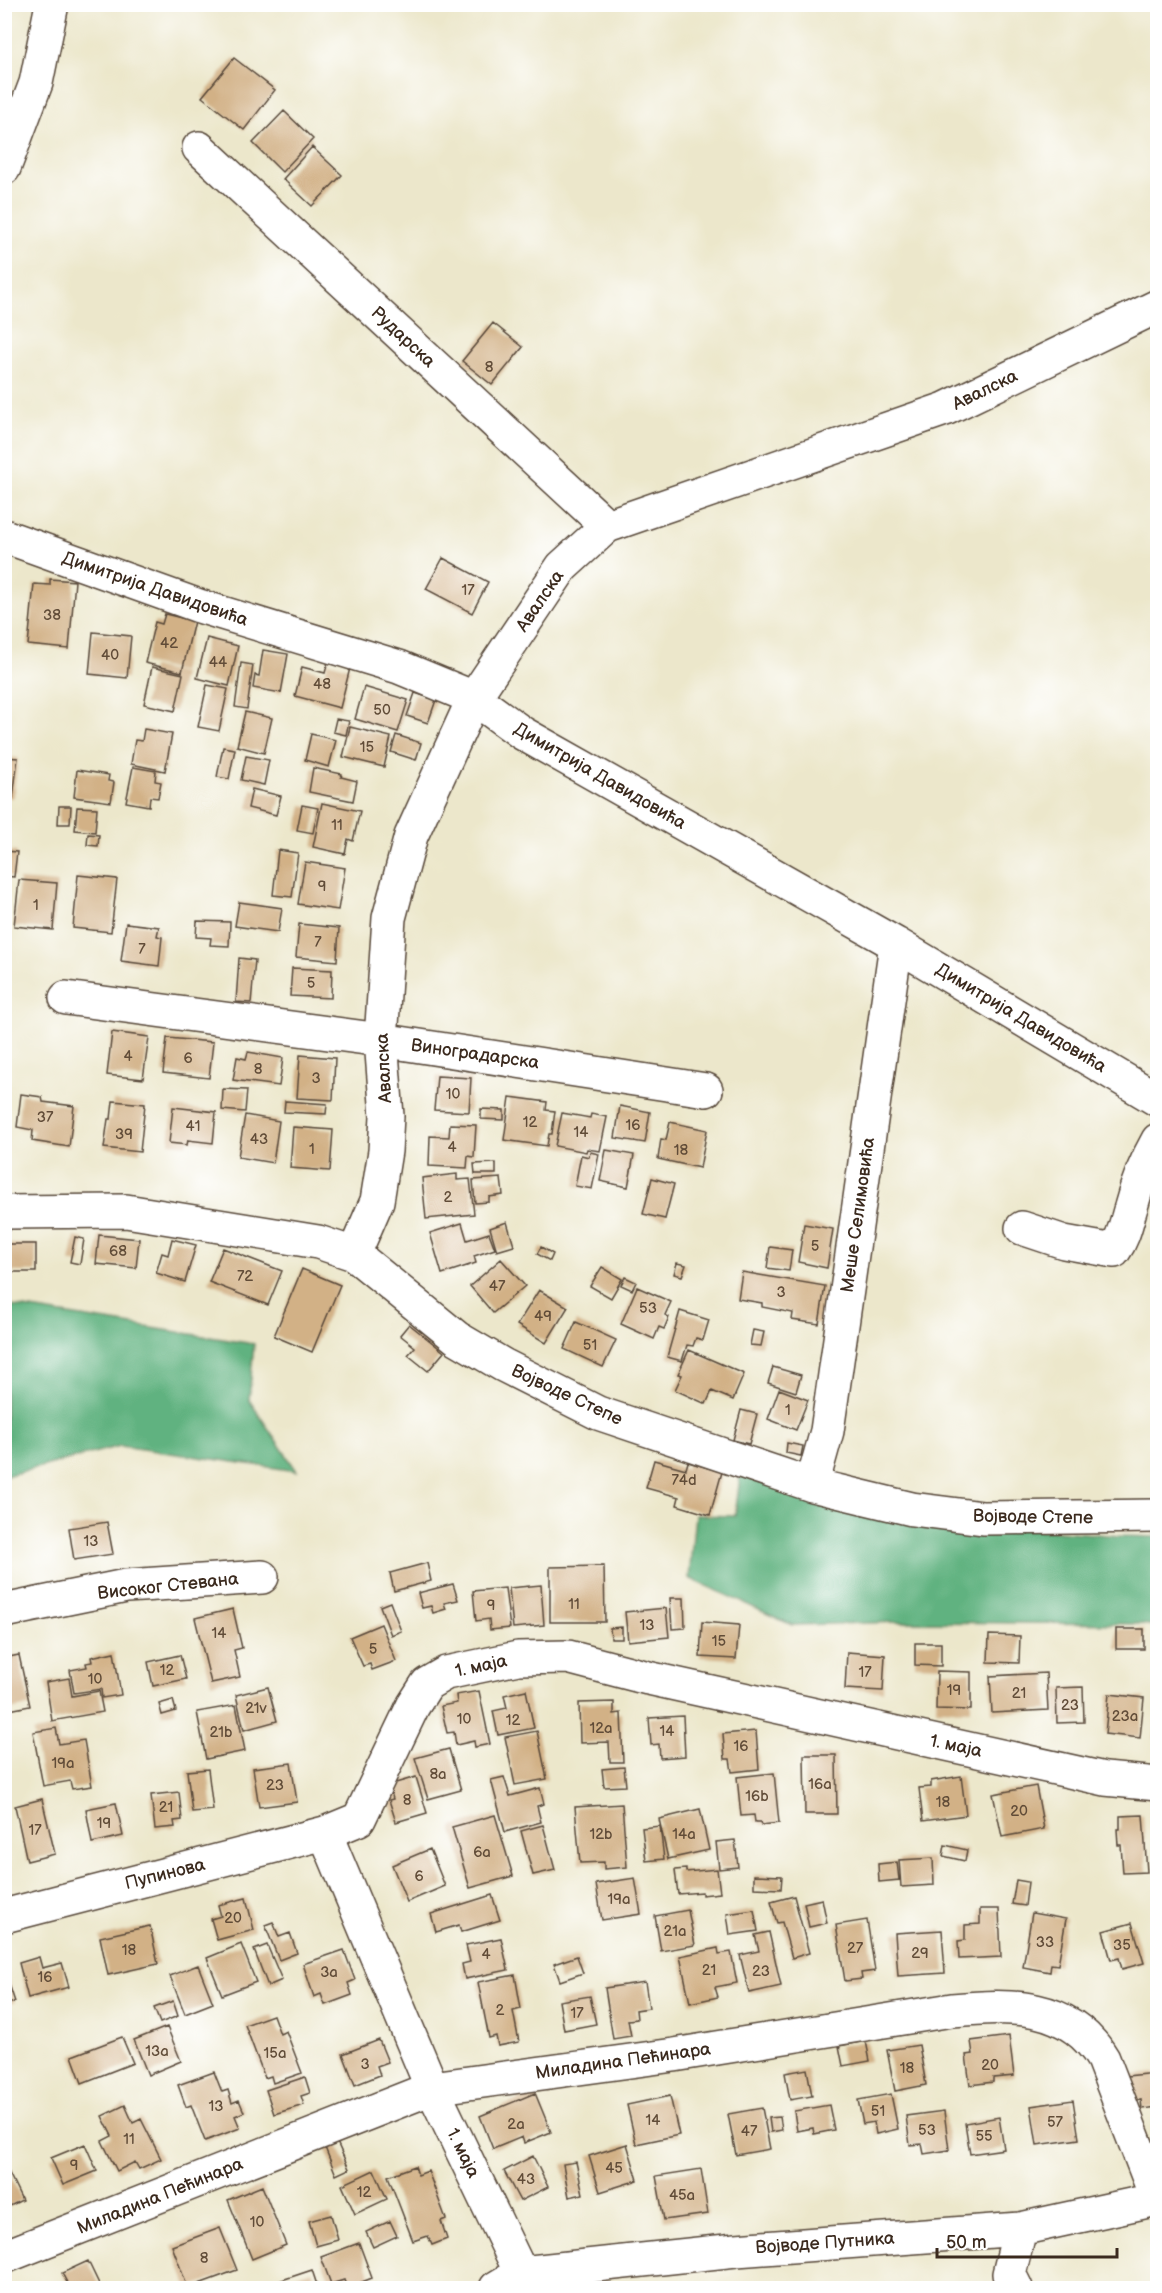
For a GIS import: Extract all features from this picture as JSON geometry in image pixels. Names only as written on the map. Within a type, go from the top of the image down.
[{"type":"street","points":[[4,168],[36,83],[52,4]]},
{"type":"street","name":"Рударска","points":[[199,148],[607,526]]},
{"type":"street","name":"Авалска","points":[[354,1254],[377,1201],[385,1152],[387,1116],[381,1040],[388,918],[411,836],[474,698],[562,567],[607,526],[945,409],[1158,306]]},
{"type":"street","name":"Димитрија Давидовића","points":[[4,536],[199,606],[399,667],[474,698],[522,733],[896,944],[1158,1100]]},
{"type":"street","name":"Меше Селимовића","points":[[812,1485],[827,1431],[896,944]]},
{"type":"street","name":"Виноградарска","points":[[66,998],[381,1040],[706,1090]]},
{"type":"street","points":[[1022,1228],[1064,1242],[1114,1251],[1122,1239],[1135,1194],[1150,1154],[1158,1140]]},
{"type":"street","name":"Војводе Степе","points":[[4,1212],[126,1211],[318,1242],[354,1254],[457,1338],[534,1381],[598,1413],[812,1485],[912,1509],[982,1518],[1158,1516]]},
{"type":"street","name":"Високог Стевана","points":[[4,1611],[126,1586],[262,1577]]},
{"type":"street","name":"1. маја","points":[[508,2281],[432,2088],[326,1833],[359,1820],[413,1707],[427,1684],[446,1673],[518,1658],[568,1658],[648,1678],[1105,1779],[1158,1784]]},
{"type":"street","name":"Пупинова","points":[[4,1916],[326,1833]]},
{"type":"street","name":"Миладина Пећинара","points":[[4,2257],[432,2088],[674,2055],[952,2010],[997,2006],[1037,2011],[1060,2018],[1093,2043],[1103,2059],[1157,2199]]},
{"type":"street","name":"Војводе Путника","points":[[508,2281],[736,2250],[1020,2229],[1157,2199]]},
{"type":"street","points":[[1016,2289],[1009,2274],[1020,2229]]},
{"type":"green space","points":[[5,1305],[254,1344],[249,1400],[297,1471],[120,1446],[5,1476]]},
{"type":"green space","points":[[741,1469],[921,1520],[1157,1537],[1157,1626],[904,1622],[792,1625],[689,1578],[695,1515],[735,1516]]},
{"type":"building","points":[[234,58],[275,90],[244,130],[202,97]]},
{"type":"building","points":[[284,111],[313,139],[282,172],[253,143]]},
{"type":"building","points":[[312,147],[342,175],[312,206],[283,179]]},
{"type":"building","points":[[493,323],[523,347],[492,385],[462,361]]},
{"type":"building","points":[[443,558],[488,582],[472,613],[426,589]]},
{"type":"building","points":[[50,579],[75,581],[69,649],[28,645],[34,584],[50,585]]},
{"type":"building","points":[[165,614],[194,621],[182,672],[145,663],[155,622],[162,624]]},
{"type":"building","points":[[93,632],[131,636],[127,678],[89,674]]},
{"type":"building","points":[[207,638],[238,646],[229,686],[197,678]]},
{"type":"building","points":[[263,650],[288,654],[281,693],[253,688],[255,675],[259,676]]},
{"type":"building","points":[[328,662],[350,668],[340,708],[295,696],[302,667],[325,673]]},
{"type":"building","points":[[241,663],[253,665],[247,709],[235,707]]},
{"type":"building","points":[[152,667],[183,674],[175,711],[144,704]]},
{"type":"building","points":[[207,685],[228,689],[219,731],[198,727]]},
{"type":"building","points":[[364,687],[408,700],[398,732],[355,719]]},
{"type":"building","points":[[415,693],[436,700],[428,723],[407,716]]},
{"type":"building","points":[[245,712],[272,718],[264,753],[237,746]]},
{"type":"building","points":[[336,719],[349,721],[346,735],[333,732]]},
{"type":"building","points":[[350,727],[391,737],[384,767],[343,757]]},
{"type":"building","points":[[144,729],[172,734],[165,771],[131,764],[135,740],[142,741]]},
{"type":"building","points":[[311,734],[336,740],[329,767],[305,760]]},
{"type":"building","points":[[396,735],[421,743],[416,760],[391,752]]},
{"type":"building","points":[[223,747],[235,749],[229,779],[217,777]]},
{"type":"building","points":[[246,756],[269,760],[264,785],[241,780]]},
{"type":"building","points":[[4,757],[18,758],[13,798],[4,797]]},
{"type":"building","points":[[133,767],[156,771],[155,781],[161,782],[158,798],[150,797],[149,806],[126,802]]},
{"type":"building","points":[[313,768],[342,774],[341,777],[357,781],[353,801],[309,792]]},
{"type":"building","points":[[77,770],[109,775],[108,781],[114,782],[111,802],[74,797]]},
{"type":"building","points":[[252,789],[281,796],[276,815],[248,808]]},
{"type":"building","points":[[322,803],[360,811],[353,841],[348,839],[345,854],[313,847]]},
{"type":"building","points":[[302,805],[318,808],[313,833],[297,830]]},
{"type":"building","points":[[59,806],[71,806],[70,824],[58,824]]},
{"type":"building","points":[[77,807],[97,808],[95,832],[75,830]]},
{"type":"building","points":[[88,834],[99,835],[98,846],[87,845]]},
{"type":"building","points":[[278,850],[298,853],[292,897],[273,895]]},
{"type":"building","points":[[4,851],[17,852],[14,877],[4,876]]},
{"type":"building","points":[[305,862],[345,868],[338,910],[298,904]]},
{"type":"building","points":[[78,875],[117,879],[111,932],[73,928]]},
{"type":"building","points":[[19,880],[57,883],[53,930],[14,926]]},
{"type":"building","points":[[239,902],[282,908],[278,932],[235,926]]},
{"type":"building","points":[[197,921],[230,922],[229,946],[210,945],[211,938],[196,937]]},
{"type":"building","points":[[126,923],[159,927],[157,936],[162,937],[159,966],[121,961]]},
{"type":"building","points":[[299,924],[339,928],[337,961],[296,957]]},
{"type":"building","points":[[239,958],[255,960],[251,1003],[236,1002]]},
{"type":"building","points":[[292,968],[332,970],[331,998],[290,996]]},
{"type":"building","points":[[112,1032],[149,1037],[143,1079],[107,1075]]},
{"type":"building","points":[[167,1038],[213,1042],[209,1078],[163,1073]]},
{"type":"building","points":[[248,1052],[283,1058],[279,1086],[233,1080],[237,1057],[246,1059]]},
{"type":"building","points":[[300,1055],[335,1058],[333,1100],[297,1098]]},
{"type":"building","points":[[437,1076],[471,1078],[469,1112],[434,1110]]},
{"type":"building","points":[[223,1089],[247,1090],[245,1112],[222,1110]]},
{"type":"building","points":[[21,1094],[42,1097],[43,1102],[74,1106],[69,1147],[32,1141],[33,1130],[17,1127]]},
{"type":"building","points":[[510,1097],[547,1102],[546,1110],[555,1111],[552,1134],[549,1134],[547,1146],[504,1140]]},
{"type":"building","points":[[113,1101],[145,1104],[140,1152],[104,1148]]},
{"type":"building","points":[[285,1101],[327,1104],[326,1114],[284,1112]]},
{"type":"building","points":[[620,1106],[650,1112],[645,1143],[615,1138]]},
{"type":"building","points":[[173,1107],[216,1112],[213,1143],[188,1140],[187,1145],[169,1143]]},
{"type":"building","points":[[481,1109],[504,1110],[504,1120],[481,1119]]},
{"type":"building","points":[[562,1113],[590,1118],[591,1114],[607,1117],[600,1151],[587,1149],[586,1152],[555,1146]]},
{"type":"building","points":[[245,1115],[279,1121],[273,1163],[238,1157]]},
{"type":"building","points":[[670,1122],[707,1130],[700,1168],[658,1159],[661,1139],[666,1140]]},
{"type":"building","points":[[450,1124],[476,1125],[474,1157],[468,1156],[467,1168],[429,1166],[430,1136],[449,1137]]},
{"type":"building","points":[[293,1127],[333,1130],[330,1171],[290,1168]]},
{"type":"building","points":[[606,1150],[634,1155],[628,1187],[600,1181]]},
{"type":"building","points":[[590,1152],[599,1154],[592,1189],[575,1186],[581,1155],[589,1157]]},
{"type":"building","points":[[496,1163],[496,1174],[475,1174],[474,1164]]},
{"type":"building","points":[[457,1174],[457,1180],[470,1179],[474,1214],[426,1219],[422,1178]]},
{"type":"building","points":[[501,1178],[503,1195],[489,1197],[489,1202],[475,1203],[473,1180]]},
{"type":"building","points":[[652,1178],[674,1184],[665,1219],[643,1214]]},
{"type":"building","points":[[507,1222],[514,1246],[497,1251],[490,1228]]},
{"type":"building","points":[[462,1223],[467,1240],[489,1233],[495,1249],[474,1256],[476,1263],[442,1274],[430,1233]]},
{"type":"building","points":[[804,1224],[833,1229],[827,1268],[798,1262]]},
{"type":"building","points":[[99,1235],[139,1239],[136,1268],[96,1264]]},
{"type":"building","points":[[75,1237],[84,1239],[80,1264],[70,1262]]},
{"type":"building","points":[[172,1239],[196,1245],[185,1282],[156,1273],[162,1253],[168,1255]]},
{"type":"building","points":[[4,1244],[36,1244],[36,1272],[4,1272]]},
{"type":"building","points":[[541,1247],[553,1254],[550,1261],[537,1254]]},
{"type":"building","points":[[770,1247],[792,1250],[789,1271],[767,1268]]},
{"type":"building","points":[[223,1248],[282,1271],[268,1305],[209,1282]]},
{"type":"building","points":[[501,1259],[525,1286],[493,1313],[470,1286]]},
{"type":"building","points":[[677,1263],[686,1265],[682,1276],[674,1274]]},
{"type":"building","points":[[602,1267],[622,1279],[611,1298],[590,1286]]},
{"type":"building","points":[[302,1269],[340,1285],[312,1352],[274,1336]]},
{"type":"building","points":[[742,1272],[825,1286],[819,1324],[792,1320],[793,1313],[762,1307],[762,1303],[738,1299]]},
{"type":"building","points":[[625,1277],[636,1282],[632,1290],[621,1285]]},
{"type":"building","points":[[637,1287],[671,1302],[665,1315],[669,1317],[664,1329],[659,1327],[654,1339],[621,1324]]},
{"type":"building","points":[[539,1290],[568,1307],[546,1343],[517,1325]]},
{"type":"building","points":[[680,1311],[709,1320],[703,1340],[696,1338],[693,1346],[687,1345],[682,1361],[667,1357]]},
{"type":"building","points":[[576,1322],[616,1340],[603,1367],[564,1349]]},
{"type":"building","points":[[409,1324],[444,1352],[428,1371],[408,1355],[415,1347],[400,1335]]},
{"type":"building","points":[[753,1330],[764,1332],[761,1346],[750,1345]]},
{"type":"building","points":[[689,1350],[744,1374],[733,1400],[712,1391],[706,1404],[675,1390],[682,1375],[678,1374]]},
{"type":"building","points":[[773,1367],[801,1375],[796,1392],[768,1383]]},
{"type":"building","points":[[779,1389],[808,1400],[796,1430],[768,1419]]},
{"type":"building","points":[[741,1410],[757,1414],[749,1444],[733,1440]]},
{"type":"building","points":[[787,1443],[803,1446],[801,1456],[786,1453]]},
{"type":"building","points":[[654,1460],[686,1469],[688,1462],[722,1472],[710,1515],[677,1505],[679,1497],[646,1488]]},
{"type":"building","points":[[107,1522],[113,1554],[74,1560],[69,1528]]},
{"type":"building","points":[[427,1563],[431,1581],[394,1591],[390,1573]]},
{"type":"building","points":[[604,1566],[605,1622],[550,1622],[550,1567]]},
{"type":"building","points":[[453,1584],[458,1600],[444,1603],[446,1609],[433,1613],[431,1606],[422,1608],[418,1593]]},
{"type":"building","points":[[541,1585],[544,1625],[513,1628],[509,1588]]},
{"type":"building","points":[[505,1588],[510,1628],[490,1630],[489,1619],[476,1621],[473,1591]]},
{"type":"building","points":[[670,1598],[684,1598],[685,1628],[672,1629]]},
{"type":"building","points":[[390,1602],[401,1631],[391,1635],[380,1606]]},
{"type":"building","points":[[666,1608],[669,1637],[628,1641],[625,1612]]},
{"type":"building","points":[[233,1609],[242,1648],[234,1650],[240,1677],[211,1683],[195,1618]]},
{"type":"building","points":[[702,1622],[739,1625],[736,1659],[700,1657]]},
{"type":"building","points":[[381,1624],[396,1661],[372,1670],[370,1664],[363,1666],[350,1637]]},
{"type":"building","points":[[622,1627],[622,1639],[611,1639],[610,1628]]},
{"type":"building","points":[[1116,1629],[1144,1629],[1144,1649],[1116,1649]]},
{"type":"building","points":[[989,1635],[1020,1636],[1019,1663],[988,1662]]},
{"type":"building","points":[[915,1643],[941,1643],[941,1666],[915,1665]]},
{"type":"building","points":[[114,1652],[121,1695],[102,1698],[101,1689],[74,1693],[70,1670],[87,1667],[86,1663],[92,1662],[91,1657]]},
{"type":"building","points":[[847,1652],[885,1655],[883,1691],[845,1689]]},
{"type":"building","points":[[19,1655],[30,1706],[4,1711],[4,1658]]},
{"type":"building","points":[[180,1655],[186,1679],[153,1686],[148,1662]]},
{"type":"building","points":[[937,1671],[971,1672],[971,1710],[936,1709]]},
{"type":"building","points":[[1046,1673],[1048,1710],[992,1713],[990,1676]]},
{"type":"building","points":[[69,1678],[72,1696],[99,1691],[103,1712],[52,1721],[46,1682]]},
{"type":"building","points":[[268,1687],[277,1721],[244,1730],[236,1695]]},
{"type":"building","points":[[1083,1687],[1084,1722],[1057,1723],[1056,1688]]},
{"type":"building","points":[[526,1690],[534,1728],[498,1735],[493,1711],[507,1708],[504,1695]]},
{"type":"building","points":[[479,1691],[490,1744],[475,1747],[474,1741],[456,1745],[454,1732],[447,1733],[441,1706],[457,1703],[456,1695]]},
{"type":"building","points":[[1109,1694],[1144,1698],[1140,1738],[1105,1734]]},
{"type":"building","points":[[173,1700],[176,1711],[162,1715],[159,1704]]},
{"type":"building","points":[[614,1702],[614,1714],[621,1713],[623,1762],[610,1762],[609,1742],[580,1743],[579,1703]]},
{"type":"building","points":[[236,1705],[245,1751],[206,1759],[197,1712]]},
{"type":"building","points":[[683,1716],[685,1756],[660,1758],[659,1744],[651,1745],[649,1718]]},
{"type":"building","points":[[1156,1721],[1158,1721],[1158,1739],[1154,1739]]},
{"type":"building","points":[[56,1728],[59,1744],[84,1740],[92,1786],[72,1789],[70,1781],[43,1786],[33,1732]]},
{"type":"building","points":[[537,1731],[547,1779],[515,1785],[505,1737]]},
{"type":"building","points":[[756,1731],[759,1769],[732,1772],[730,1759],[725,1759],[723,1734]]},
{"type":"building","points":[[449,1749],[461,1790],[428,1799],[415,1758]]},
{"type":"building","points":[[804,1755],[836,1755],[837,1814],[805,1814]]},
{"type":"building","points":[[291,1763],[297,1802],[259,1807],[253,1768]]},
{"type":"building","points":[[624,1767],[626,1786],[604,1787],[602,1769]]},
{"type":"building","points":[[208,1769],[213,1810],[192,1812],[187,1771]]},
{"type":"building","points":[[774,1773],[779,1823],[761,1825],[760,1822],[755,1822],[754,1815],[741,1816],[737,1777]]},
{"type":"building","points":[[961,1776],[966,1815],[923,1821],[919,1788],[931,1787],[931,1781]]},
{"type":"building","points":[[416,1777],[427,1813],[396,1822],[389,1800],[393,1799],[389,1785]]},
{"type":"building","points":[[504,1777],[510,1796],[540,1788],[544,1804],[537,1806],[541,1822],[505,1832],[491,1780]]},
{"type":"building","points":[[1036,1786],[1044,1829],[1002,1837],[993,1794]]},
{"type":"building","points":[[179,1792],[182,1820],[174,1821],[175,1827],[155,1829],[151,1795]]},
{"type":"building","points":[[42,1799],[55,1854],[27,1861],[15,1806]]},
{"type":"building","points":[[116,1803],[123,1836],[92,1843],[86,1809]]},
{"type":"building","points":[[622,1804],[627,1867],[604,1869],[604,1862],[580,1863],[575,1807]]},
{"type":"building","points":[[700,1809],[709,1850],[668,1859],[659,1819]]},
{"type":"building","points":[[495,1815],[513,1876],[470,1888],[452,1827]]},
{"type":"building","points":[[1143,1815],[1147,1872],[1123,1873],[1121,1845],[1118,1845],[1117,1829],[1120,1829],[1120,1816]]},
{"type":"building","points":[[543,1825],[555,1870],[533,1875],[521,1831]]},
{"type":"building","points":[[660,1826],[664,1859],[646,1861],[642,1828]]},
{"type":"building","points":[[735,1840],[738,1867],[719,1869],[716,1842]]},
{"type":"building","points":[[945,1845],[967,1850],[965,1861],[943,1856]]},
{"type":"building","points":[[430,1849],[445,1886],[407,1902],[392,1865]]},
{"type":"building","points":[[933,1858],[934,1885],[901,1887],[899,1860]]},
{"type":"building","points":[[897,1862],[899,1880],[879,1882],[878,1864]]},
{"type":"building","points":[[686,1869],[686,1872],[717,1869],[720,1893],[678,1894],[675,1870]]},
{"type":"building","points":[[754,1875],[782,1876],[781,1889],[754,1888]]},
{"type":"building","points":[[635,1878],[641,1914],[602,1920],[596,1884]]},
{"type":"building","points":[[1016,1880],[1028,1882],[1025,1906],[1012,1904]]},
{"type":"building","points":[[492,1895],[500,1920],[461,1932],[459,1925],[436,1932],[431,1914]]},
{"type":"building","points":[[794,1896],[809,1953],[792,1958],[782,1922],[777,1923],[771,1902]]},
{"type":"building","points":[[246,1898],[254,1930],[217,1940],[211,1919],[221,1916],[218,1905]]},
{"type":"building","points":[[822,1899],[827,1923],[809,1927],[804,1903]]},
{"type":"building","points":[[980,1909],[999,1909],[1001,1957],[959,1959],[958,1941],[965,1940],[965,1925],[980,1924]]},
{"type":"building","points":[[688,1910],[695,1945],[661,1951],[655,1916]]},
{"type":"building","points":[[754,1910],[758,1931],[730,1935],[727,1914]]},
{"type":"building","points":[[1032,1913],[1066,1919],[1058,1965],[1051,1964],[1050,1972],[1023,1967]]},
{"type":"building","points":[[867,1920],[875,1971],[861,1973],[862,1979],[845,1981],[836,1925]]},
{"type":"building","points":[[273,1922],[279,1937],[290,1933],[297,1953],[279,1960],[265,1925]]},
{"type":"building","points":[[1132,1923],[1144,1963],[1122,1969],[1119,1958],[1111,1960],[1103,1931]]},
{"type":"building","points":[[150,1926],[158,1964],[108,1975],[100,1937]]},
{"type":"building","points":[[942,1930],[945,1973],[898,1976],[895,1933]]},
{"type":"building","points":[[769,1932],[781,1986],[749,1993],[740,1955],[759,1951],[755,1935]]},
{"type":"building","points":[[501,1938],[508,1970],[465,1979],[462,1964],[470,1962],[466,1945]]},
{"type":"building","points":[[241,1944],[256,1982],[222,1995],[207,1958]]},
{"type":"building","points":[[267,1945],[282,1980],[268,1986],[254,1950]]},
{"type":"building","points":[[718,1948],[719,1954],[731,1952],[737,1983],[715,1987],[718,1997],[690,2003],[680,1956]]},
{"type":"building","points":[[344,1950],[355,1980],[348,1983],[352,1995],[325,2005],[321,1994],[314,1997],[303,1964]]},
{"type":"building","points":[[577,1956],[583,1973],[560,1981],[554,1964]]},
{"type":"building","points":[[39,1957],[42,1968],[62,1963],[69,1987],[28,1998],[19,1963]]},
{"type":"building","points":[[198,1965],[213,2003],[185,2014],[170,1976]]},
{"type":"building","points":[[4,1969],[15,2002],[4,2005]]},
{"type":"building","points":[[515,1975],[521,2009],[513,2011],[519,2042],[498,2046],[496,2036],[489,2038],[478,1982]]},
{"type":"building","points":[[645,1982],[649,2008],[636,2010],[637,2019],[628,2020],[631,2036],[613,2039],[605,1988]]},
{"type":"building","points":[[590,1996],[596,2024],[564,2030],[559,2001]]},
{"type":"building","points":[[173,2001],[178,2016],[160,2023],[154,2008]]},
{"type":"building","points":[[273,2015],[280,2034],[286,2031],[302,2073],[273,2083],[271,2076],[265,2078],[245,2025]]},
{"type":"building","points":[[167,2027],[181,2061],[148,2075],[134,2040]]},
{"type":"building","points":[[1009,2036],[1014,2076],[993,2078],[993,2082],[970,2085],[966,2055],[973,2054],[971,2041]]},
{"type":"building","points":[[122,2037],[133,2063],[82,2083],[72,2056]]},
{"type":"building","points":[[379,2040],[388,2062],[377,2066],[380,2075],[355,2085],[343,2054]]},
{"type":"building","points":[[866,2041],[870,2061],[843,2066],[839,2046]]},
{"type":"building","points":[[919,2045],[926,2085],[895,2091],[887,2050]]},
{"type":"building","points":[[807,2069],[812,2096],[790,2100],[785,2073]]},
{"type":"building","points":[[214,2072],[222,2092],[228,2090],[232,2103],[239,2100],[244,2112],[235,2116],[240,2128],[205,2141],[191,2105],[186,2107],[178,2085]]},
{"type":"building","points":[[1155,2073],[1158,2107],[1142,2109],[1141,2100],[1130,2102],[1127,2076]]},
{"type":"building","points":[[305,2077],[310,2093],[301,2096],[304,2105],[274,2114],[266,2090]]},
{"type":"building","points":[[535,2093],[551,2132],[524,2143],[522,2137],[493,2149],[480,2116]]},
{"type":"building","points":[[891,2094],[898,2129],[876,2134],[874,2122],[863,2124],[858,2100]]},
{"type":"building","points":[[670,2096],[679,2135],[636,2144],[627,2105]]},
{"type":"building","points":[[1073,2100],[1079,2139],[1037,2145],[1031,2106]]},
{"type":"building","points":[[125,2105],[133,2123],[141,2119],[161,2159],[139,2169],[135,2162],[117,2171],[102,2141],[112,2136],[102,2116]]},
{"type":"building","points":[[829,2105],[834,2130],[814,2134],[813,2128],[797,2131],[794,2111]]},
{"type":"building","points":[[762,2108],[770,2149],[736,2155],[728,2114]]},
{"type":"building","points":[[944,2111],[949,2150],[924,2154],[922,2144],[910,2145],[906,2116]]},
{"type":"building","points":[[780,2117],[782,2130],[771,2132],[769,2118]]},
{"type":"building","points":[[999,2117],[1004,2149],[970,2154],[965,2123]]},
{"type":"building","points":[[336,2140],[349,2169],[336,2175],[324,2145]]},
{"type":"building","points":[[85,2144],[97,2171],[63,2185],[51,2158]]},
{"type":"building","points":[[627,2144],[638,2180],[600,2192],[589,2156]]},
{"type":"building","points":[[533,2156],[548,2187],[520,2201],[504,2171]]},
{"type":"building","points":[[576,2162],[583,2194],[569,2197],[563,2164]]},
{"type":"building","points":[[415,2166],[418,2175],[428,2171],[446,2219],[441,2221],[447,2239],[432,2245],[428,2236],[413,2241],[388,2176]]},
{"type":"building","points":[[701,2169],[708,2214],[664,2220],[656,2176]]},
{"type":"building","points":[[374,2170],[387,2199],[355,2214],[342,2185]]},
{"type":"building","points":[[8,2171],[22,2200],[4,2209],[4,2173]]},
{"type":"building","points":[[262,2186],[286,2245],[252,2259],[228,2200]]},
{"type":"building","points":[[331,2215],[338,2240],[316,2246],[309,2221]]},
{"type":"building","points":[[390,2221],[397,2236],[373,2247],[366,2232]]},
{"type":"building","points":[[220,2228],[237,2270],[188,2288],[172,2246]]},
{"type":"building","points":[[359,2243],[372,2278],[347,2288],[344,2280],[331,2284],[321,2257]]},
{"type":"building","points":[[88,2261],[101,2288],[70,2288],[62,2273]]},
{"type":"building","points":[[312,2270],[318,2288],[272,2288],[270,2284]]}]
